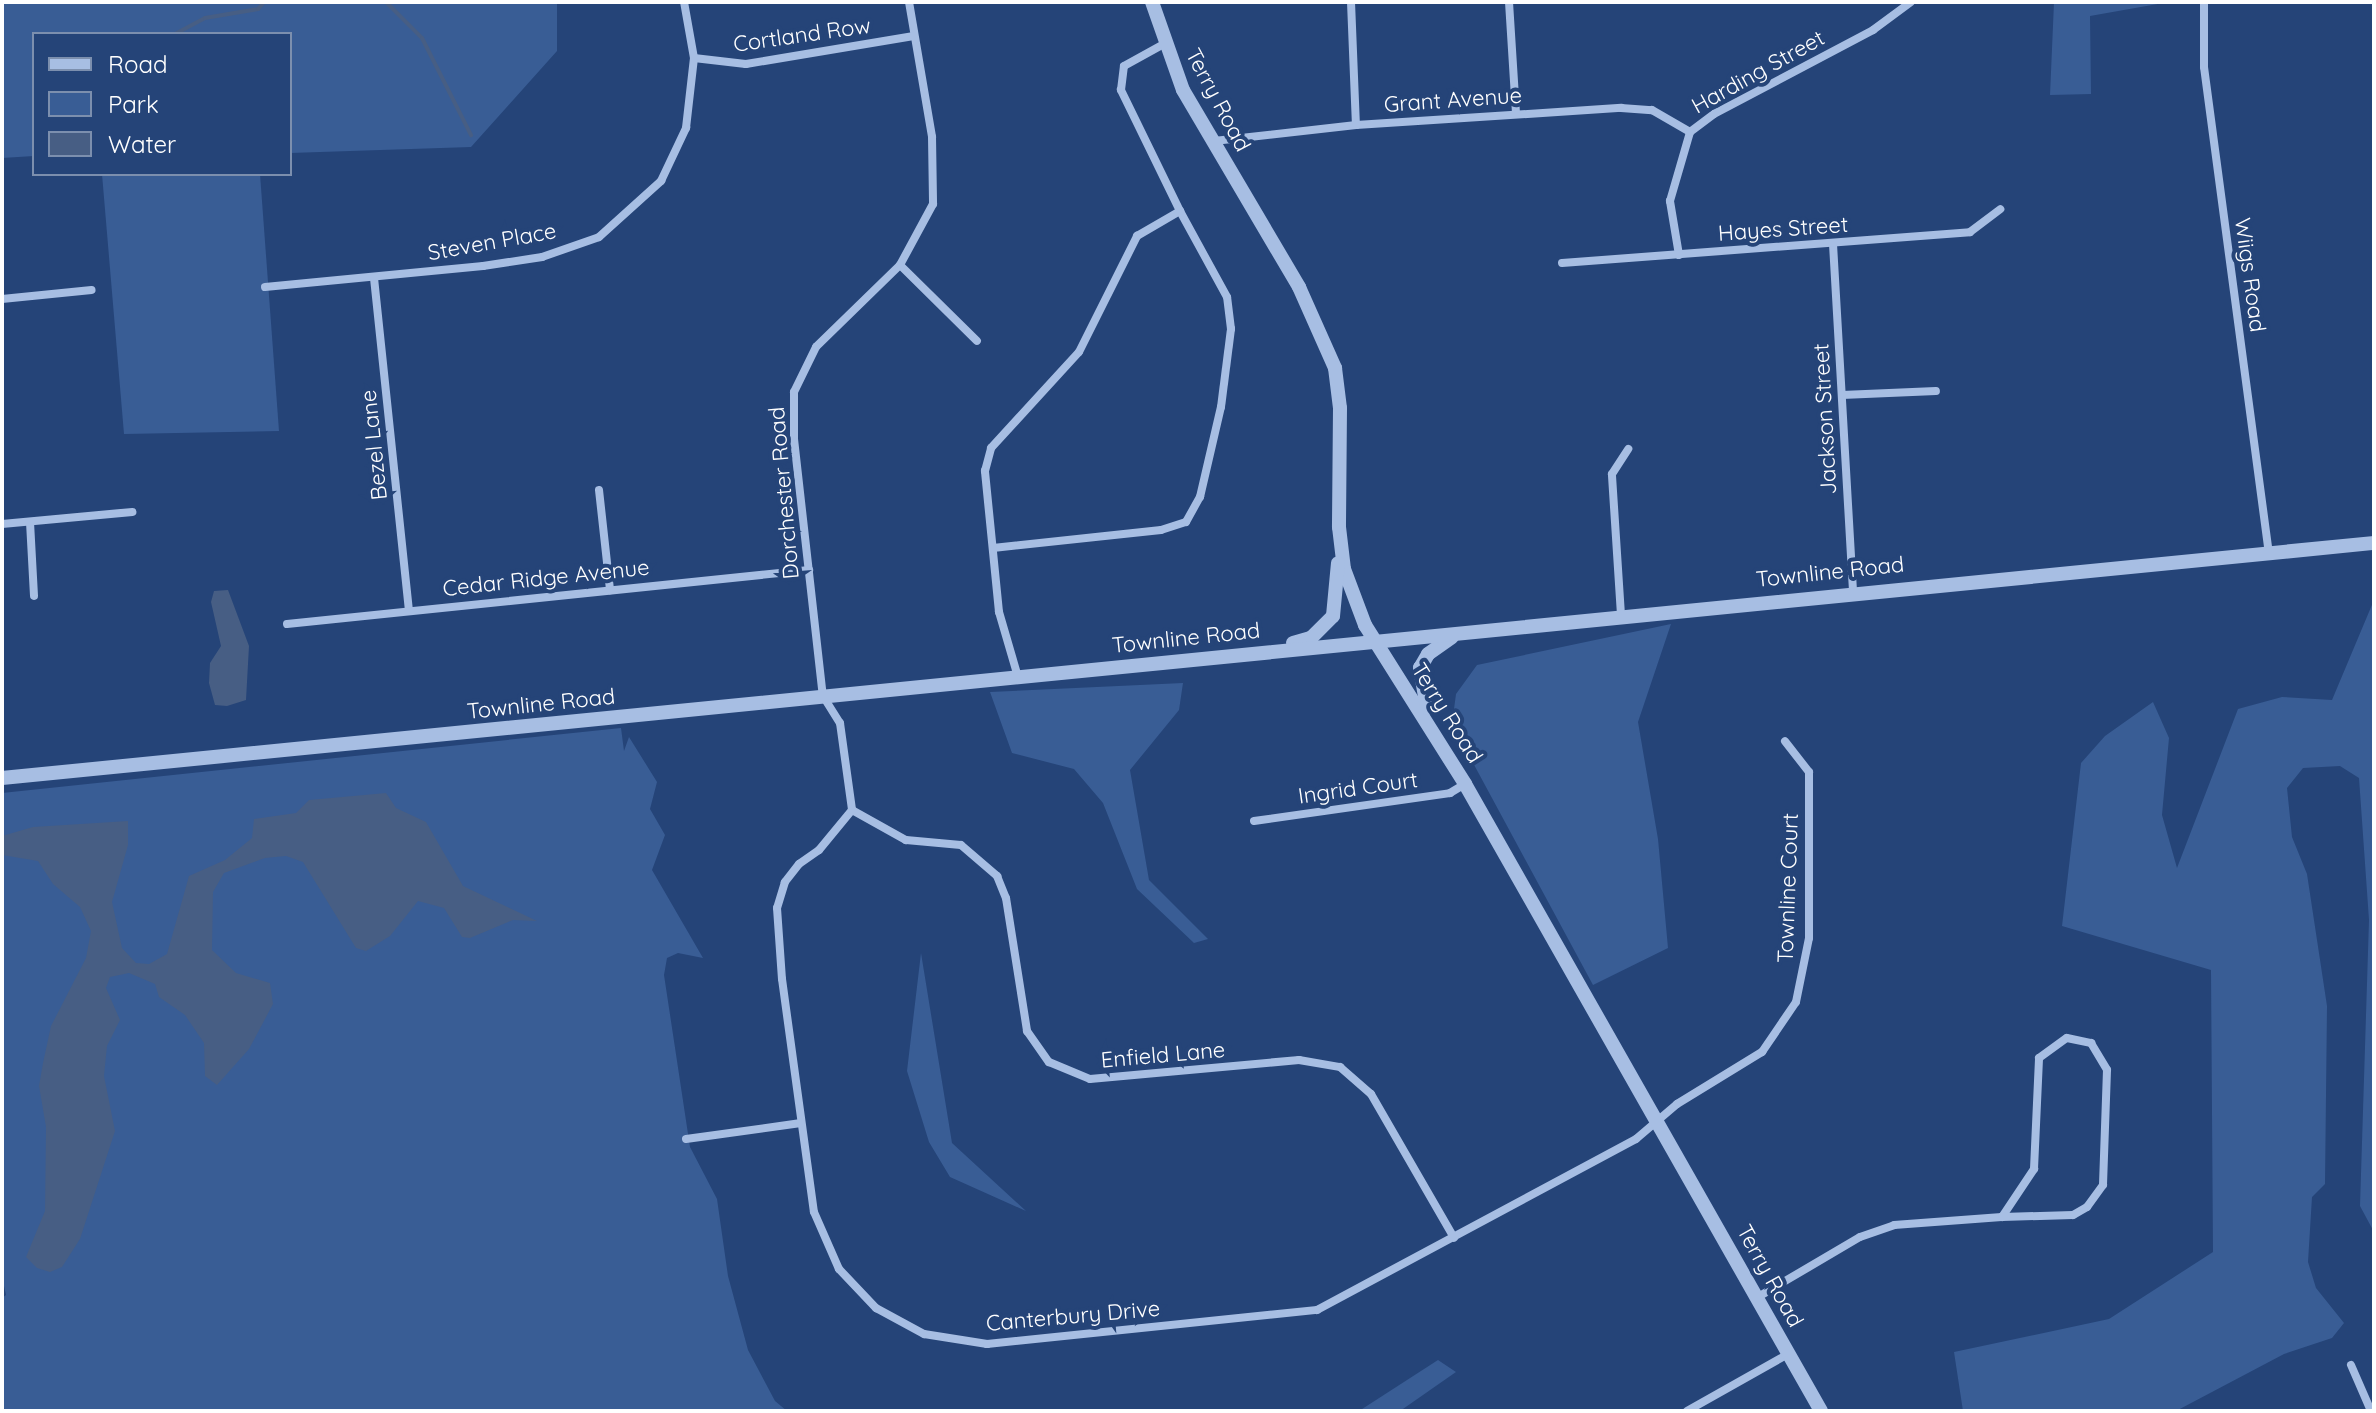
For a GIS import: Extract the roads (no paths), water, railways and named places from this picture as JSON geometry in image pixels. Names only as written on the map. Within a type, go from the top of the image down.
[{"type":"street","name":"Steven Place","points":[[265,287],[374,278],[542,257],[599,237],[645,201],[673,160],[686,128],[694,58],[684,2]]},
{"type":"street","name":"Dorchester Road","points":[[823,696],[794,392],[816,347],[900,265],[922,231],[936,177],[909,2]]},
{"type":"street","name":"Terry Road","points":[[1152,2],[1164,44],[1214,141],[1299,287],[1335,368],[1340,408],[1339,527],[1353,598],[1374,641],[1465,784],[1821,1411]]},
{"type":"street","points":[[1351,2],[1356,125]]},
{"type":"street","points":[[1509,2],[1516,114]]},
{"type":"street","name":"Harding Street","points":[[1679,255],[1670,201],[1690,132],[1714,114],[1873,30],[1911,2]]},
{"type":"street","name":"Wiigs Road","points":[[2204,2],[2204,67],[2269,552]]},
{"type":"street","name":"Cortland Row","points":[[694,58],[746,64],[914,36]]},
{"type":"street","points":[[993,548],[1161,530],[1186,522],[1200,497],[1221,407],[1231,329],[1227,297],[1180,211],[1121,90],[1124,66],[1164,44]]},
{"type":"street","name":"Grant Avenue","points":[[1214,141],[1356,125],[1516,114],[1652,110],[1690,132]]},
{"type":"street","name":"Hayes Street","points":[[1562,263],[1970,232],[2000,209]]},
{"type":"street","points":[[1018,677],[999,612],[985,471],[991,448],[1079,352],[1137,236],[1180,211]]},
{"type":"street","name":"Jackson Street","points":[[1833,244],[1853,592]]},
{"type":"street","points":[[900,265],[977,341]]},
{"type":"street","name":"Bezel Lane","points":[[374,278],[409,609]]},
{"type":"street","points":[[2,299],[92,290]]},
{"type":"street","points":[[1842,395],[1936,391]]},
{"type":"street","points":[[1621,615],[1612,474],[1628,449]]},
{"type":"street","points":[[599,490],[610,590]]},
{"type":"street","points":[[2,524],[132,512]]},
{"type":"street","points":[[30,522],[34,596]]},
{"type":"street","points":[[1235,655],[1311,638],[1325,628],[1337,604],[1339,527]]},
{"type":"street","name":"Townline Road","points":[[2,778],[1853,592],[2374,543]]},
{"type":"street","name":"Cedar Ridge Avenue","points":[[287,624],[809,570]]},
{"type":"street","points":[[1442,746],[1421,693],[1420,668],[1438,644],[1470,631]]},
{"type":"street","points":[[823,696],[840,723],[852,810]]},
{"type":"street","name":"Townline Court","points":[[1657,1120],[1762,1052],[1796,1002],[1809,938],[1809,772],[1785,741]]},
{"type":"street","name":"Ingrid Court","points":[[1254,821],[1450,793],[1465,784]]},
{"type":"street","name":"Canterbury Drive","points":[[852,810],[819,850],[792,873],[777,908],[801,1123],[814,1212],[839,1269],[876,1308],[924,1334],[987,1344],[1317,1310],[1636,1139],[1657,1120]]},
{"type":"street","name":"Enfield Lane","points":[[852,810],[906,840],[961,845],[997,876],[1006,898],[1027,1031],[1049,1062],[1090,1079],[1299,1060],[1340,1067],[1371,1094],[1454,1238]]},
{"type":"street","points":[[1758,1297],[1860,1237],[1894,1225],[2073,1215],[2087,1207],[2103,1185],[2107,1070],[2091,1043],[2067,1038],[2039,1058],[2034,1169],[2002,1217]]},
{"type":"street","points":[[686,1139],[801,1123]]},
{"type":"street","points":[[1687,1411],[1788,1354]]},
{"type":"street","points":[[2351,1365],[2371,1411]]},
{"type":"water","points":[[228,590],[249,646],[246,700],[227,706],[215,705],[209,683],[210,663],[221,646],[211,602],[214,591]]},
{"type":"water","points":[[386,793],[396,808],[426,822],[463,886],[537,921],[513,920],[470,938],[462,937],[444,908],[418,901],[390,936],[366,951],[356,948],[303,862],[286,856],[265,858],[224,873],[213,892],[212,950],[236,973],[270,983],[273,1004],[249,1049],[217,1085],[205,1076],[204,1043],[185,1015],[159,997],[155,984],[129,973],[110,977],[106,988],[120,1020],[107,1046],[104,1076],[115,1131],[80,1239],[62,1267],[50,1272],[37,1268],[26,1257],[45,1211],[46,1127],[39,1086],[51,1026],[86,958],[91,931],[80,907],[53,884],[38,861],[2,855],[2,836],[33,827],[128,821],[128,845],[112,902],[122,948],[136,963],[149,964],[167,954],[189,876],[225,860],[252,838],[254,819],[296,813],[309,800]]},
{"type":"waterway","points":[[179,32],[205,18],[258,9],[264,2]]},
{"type":"waterway","points":[[386,2],[422,38],[471,135]]}]
